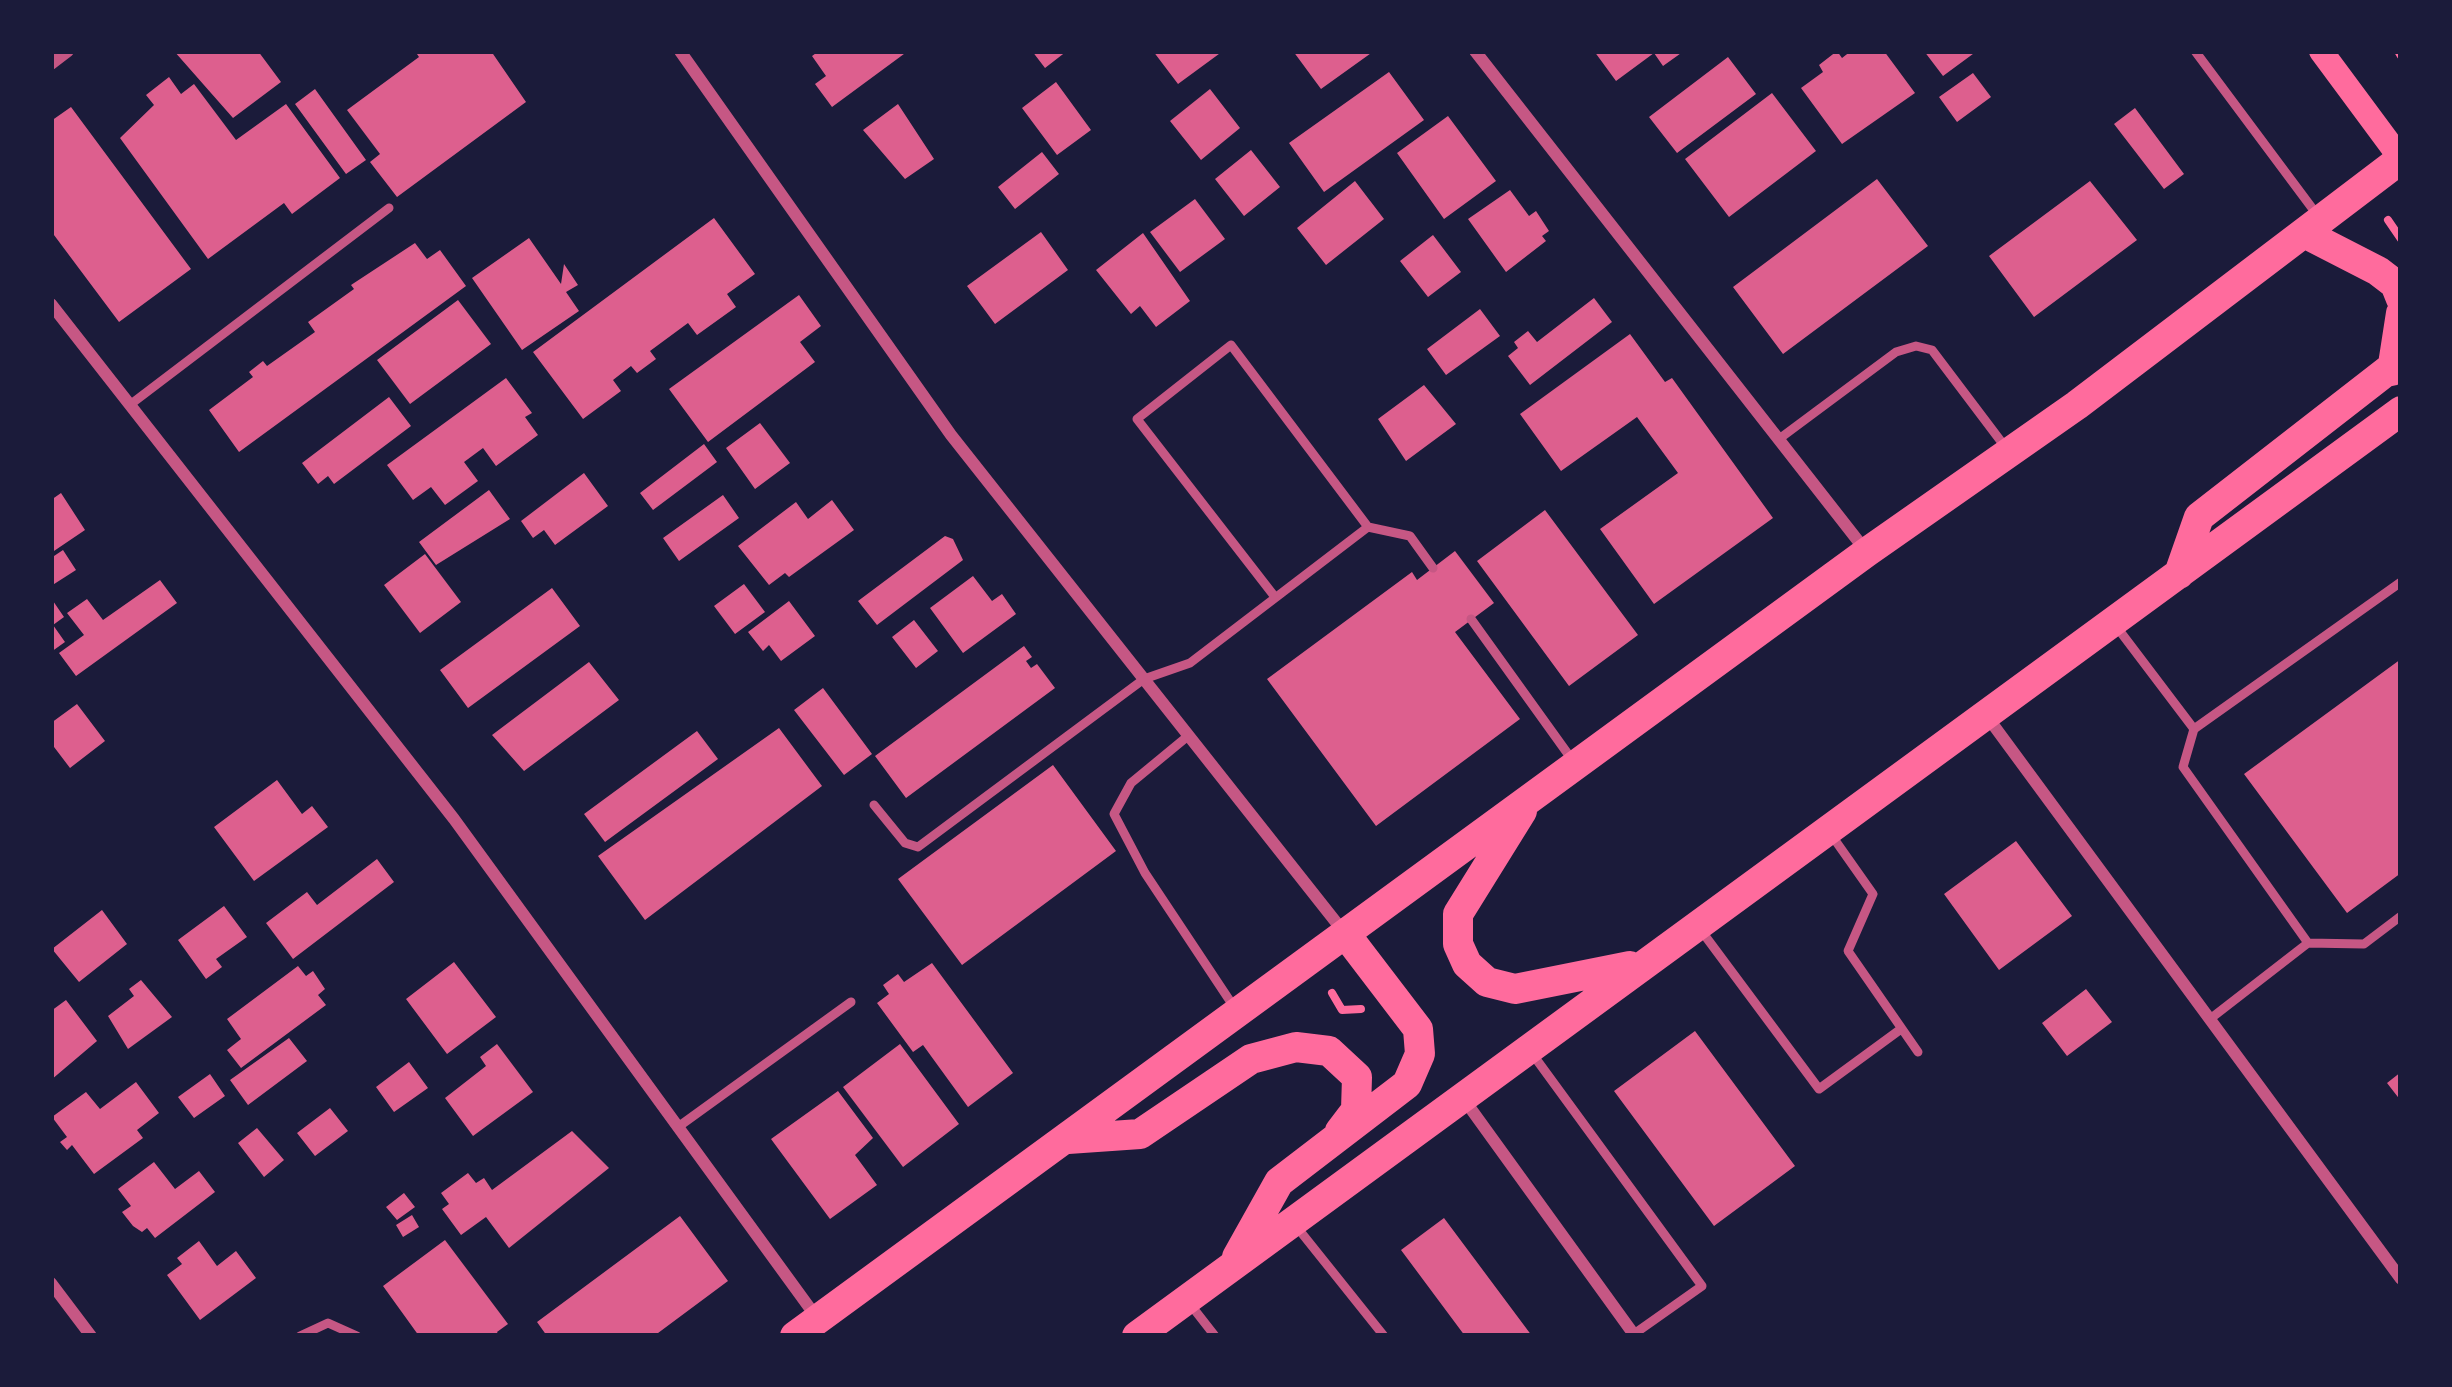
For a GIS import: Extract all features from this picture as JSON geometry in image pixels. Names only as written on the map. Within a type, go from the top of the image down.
[{"type":"main road","points":[[806,1328],[2009,453],[2401,159],[2321,51]]},
{"type":"main road","points":[[2313,227],[2395,284],[2401,299]]},
{"type":"main road","points":[[2179,574],[2199,517],[2396,366],[2401,313]]},
{"type":"main road","points":[[1137,1336],[2401,411]]},
{"type":"main road","points":[[1528,800],[1458,914],[1457,944],[1467,964],[1487,982],[1515,989],[1642,964]]},
{"type":"main road","points":[[1231,1267],[1279,1183],[1407,1084],[1420,1054],[1418,1029],[1347,936]]},
{"type":"main road","points":[[1067,1139],[1141,1134],[1251,1059],[1296,1047],[1329,1051],[1357,1077],[1356,1110],[1325,1150]]},
{"type":"street","points":[[51,64],[68,51]]},
{"type":"street","points":[[680,51],[950,435],[1347,936]]},
{"type":"street","points":[[1475,51],[1867,552]]},
{"type":"street","points":[[51,304],[454,819],[678,1127],[806,1328]]},
{"type":"street","points":[[1985,714],[2401,1279]]},
{"type":"street","points":[[1462,1096],[1634,1335]]},
{"type":"street","points":[[51,1283],[91,1336]]},
{"type":"lane","points":[[2195,51],[2313,227]]},
{"type":"lane","points":[[131,404],[389,208]]},
{"type":"lane","points":[[1275,597],[1137,419],[1231,345],[1368,527],[1410,536],[1433,568]]},
{"type":"lane","points":[[1779,439],[1896,352],[1916,346],[1932,350],[2009,453]]},
{"type":"lane","points":[[874,805],[905,844],[918,847],[1144,679],[1190,663],[1368,527]]},
{"type":"lane","points":[[2308,943],[2183,767],[2194,728],[2401,582]]},
{"type":"lane","points":[[1471,620],[1576,766]]},
{"type":"lane","points":[[2113,622],[2194,728]]},
{"type":"lane","points":[[1188,736],[1131,783],[1114,814],[1145,873],[1238,1013]]},
{"type":"lane","points":[[1827,829],[1873,894],[1848,951],[1918,1052]]},
{"type":"lane","points":[[2210,1019],[2308,943],[2364,944],[2401,916]]},
{"type":"lane","points":[[1697,925],[1819,1089],[1901,1029]]},
{"type":"lane","points":[[678,1127],[851,1002]]},
{"type":"lane","points":[[1528,1048],[1702,1286],[1634,1335]]},
{"type":"lane","points":[[1292,1222],[1384,1336]]},
{"type":"lane","points":[[1187,1299],[1215,1336]]},
{"type":"lane","points":[[300,1336],[328,1322],[357,1336]]},
{"type":"path","points":[[2388,220],[2401,239]]},
{"type":"building","points":[[174,51],[258,51],[281,82],[233,118]]},
{"type":"building","points":[[415,51],[491,51],[526,102],[397,197],[370,162],[380,154],[347,110],[419,57]]},
{"type":"building","points":[[819,51],[908,51],[832,107],[815,84],[826,76],[812,56]]},
{"type":"building","points":[[1032,51],[1067,51],[1045,68]]},
{"type":"building","points":[[1153,51],[1223,51],[1178,84]]},
{"type":"building","points":[[1293,51],[1374,51],[1321,89]]},
{"type":"building","points":[[1594,51],[1684,51],[1663,66],[1654,53],[1616,81]]},
{"type":"building","points":[[1837,51],[1842,58],[1851,51],[1884,51],[1915,93],[1842,144],[1801,88],[1823,72],[1819,65]]},
{"type":"building","points":[[1924,51],[1977,51],[1943,76]]},
{"type":"building","points":[[1728,57],[1756,94],[1677,153],[1649,117]]},
{"type":"building","points":[[1389,72],[1424,120],[1324,192],[1289,143]]},
{"type":"building","points":[[1973,73],[1991,97],[1957,122],[1939,97]]},
{"type":"building","points":[[169,77],[181,94],[194,84],[236,140],[286,104],[340,178],[292,214],[284,203],[208,259],[120,138],[154,105],[146,95]]},
{"type":"building","points":[[1056,82],[1091,130],[1057,155],[1022,108]]},
{"type":"building","points":[[315,89],[366,160],[346,174],[295,104]]},
{"type":"building","points":[[1210,89],[1240,128],[1201,160],[1170,121]]},
{"type":"building","points":[[1772,93],[1816,151],[1729,217],[1685,159]]},
{"type":"building","points":[[898,104],[934,159],[905,179],[863,130]]},
{"type":"building","points":[[71,107],[191,269],[119,322],[51,231],[51,121]]},
{"type":"building","points":[[2135,108],[2184,174],[2164,189],[2114,124]]},
{"type":"building","points":[[1448,116],[1496,181],[1444,219],[1397,153]]},
{"type":"building","points":[[1251,150],[1280,187],[1244,216],[1215,179]]},
{"type":"building","points":[[1042,152],[1059,174],[1015,209],[998,187]]},
{"type":"building","points":[[1877,179],[1928,246],[1783,354],[1733,287]]},
{"type":"building","points":[[1355,181],[1384,219],[1326,265],[1297,228]]},
{"type":"building","points":[[2090,181],[2137,240],[2034,317],[1989,256]]},
{"type":"building","points":[[1510,190],[1529,216],[1536,211],[1549,231],[1542,236],[1546,241],[1506,272],[1468,219]]},
{"type":"building","points":[[1195,199],[1225,239],[1180,272],[1150,232]]},
{"type":"building","points":[[714,218],[755,274],[727,294],[736,307],[697,335],[688,323],[650,351],[656,359],[637,373],[631,366],[613,380],[621,391],[583,419],[533,352]]},
{"type":"building","points":[[1041,232],[1068,270],[995,324],[967,286]]},
{"type":"building","points":[[1143,233],[1190,301],[1156,327],[1140,306],[1131,314],[1096,270]]},
{"type":"building","points":[[1433,235],[1461,272],[1428,297],[1400,261]]},
{"type":"building","points":[[529,238],[561,284],[564,264],[578,285],[566,292],[579,311],[522,350],[472,278]]},
{"type":"building","points":[[415,243],[427,259],[440,250],[466,286],[239,452],[209,410],[253,377],[249,372],[263,361],[267,366],[315,332],[308,322],[354,289],[351,285]]},
{"type":"building","points":[[799,295],[821,326],[800,342],[815,362],[708,442],[669,389]]},
{"type":"building","points":[[1594,298],[1612,322],[1530,385],[1508,356],[1518,348],[1514,342],[1528,331],[1537,342]]},
{"type":"building","points":[[458,300],[491,344],[410,404],[377,360]]},
{"type":"building","points":[[1480,309],[1500,336],[1446,375],[1427,349]]},
{"type":"building","points":[[1630,334],[1665,382],[1672,378],[1773,518],[1654,604],[1600,529],[1678,473],[1637,417],[1561,471],[1520,414]]},
{"type":"building","points":[[506,378],[532,413],[525,417],[538,435],[496,466],[483,448],[464,462],[478,481],[445,505],[431,487],[413,500],[387,465]]},
{"type":"building","points":[[1424,385],[1456,424],[1406,461],[1378,419]]},
{"type":"building","points":[[389,397],[411,426],[334,484],[328,476],[318,484],[302,463]]},
{"type":"building","points":[[760,423],[790,463],[755,489],[726,448]]},
{"type":"building","points":[[704,444],[717,462],[653,510],[640,493]]},
{"type":"building","points":[[584,473],[608,506],[555,545],[544,530],[533,538],[521,521]]},
{"type":"building","points":[[489,490],[510,519],[436,565],[419,542]]},
{"type":"building","points":[[61,493],[85,530],[51,553],[51,500]]},
{"type":"building","points":[[723,495],[739,518],[679,561],[663,538]]},
{"type":"building","points":[[832,500],[854,530],[789,577],[785,573],[769,585],[738,546],[796,502],[808,519]]},
{"type":"building","points":[[1545,510],[1638,635],[1569,686],[1477,561]]},
{"type":"building","points":[[945,536],[953,539],[963,560],[877,625],[858,601]]},
{"type":"building","points":[[63,550],[76,570],[51,586],[51,558]]},
{"type":"building","points":[[1455,551],[1494,603],[1455,632],[1520,719],[1376,826],[1267,679],[1412,572],[1417,580]]},
{"type":"building","points":[[425,554],[461,602],[420,633],[384,585]]},
{"type":"building","points":[[973,576],[992,601],[1002,594],[1016,614],[963,653],[930,608]]},
{"type":"building","points":[[160,580],[177,603],[76,676],[59,653],[84,635],[67,613],[87,599],[103,620]]},
{"type":"building","points":[[744,584],[765,612],[735,634],[714,606]]},
{"type":"building","points":[[552,588],[580,626],[468,708],[440,670]]},
{"type":"building","points":[[51,598],[64,617],[53,625],[65,642],[51,652]]},
{"type":"building","points":[[789,601],[815,636],[781,661],[769,645],[763,651],[748,632]]},
{"type":"building","points":[[914,620],[938,651],[916,668],[892,637]]},
{"type":"building","points":[[1024,646],[1032,657],[1026,661],[1031,668],[1037,664],[1055,688],[906,798],[875,756]]},
{"type":"building","points":[[2401,659],[2401,873],[2347,913],[2244,774]]},
{"type":"building","points":[[589,662],[619,700],[524,771],[492,735]]},
{"type":"building","points":[[823,688],[872,754],[844,775],[794,710]]},
{"type":"building","points":[[77,704],[105,741],[70,768],[51,743],[51,723]]},
{"type":"building","points":[[779,728],[822,786],[645,920],[598,856]]},
{"type":"building","points":[[697,731],[718,759],[605,842],[584,814]]},
{"type":"building","points":[[1053,765],[1116,851],[962,965],[898,879]]},
{"type":"building","points":[[277,780],[302,814],[312,806],[328,827],[254,881],[214,827]]},
{"type":"building","points":[[2016,841],[2072,916],[1999,970],[1944,894]]},
{"type":"building","points":[[377,859],[394,882],[293,959],[266,923],[307,892],[317,905]]},
{"type":"building","points":[[224,906],[247,937],[216,959],[222,967],[206,979],[178,940]]},
{"type":"building","points":[[102,910],[127,944],[79,982],[52,949]]},
{"type":"building","points":[[454,962],[496,1017],[447,1054],[406,999]]},
{"type":"building","points":[[932,963],[1013,1073],[968,1107],[923,1045],[913,1052],[877,1003],[889,994],[883,985],[898,974],[904,982]]},
{"type":"building","points":[[298,966],[306,976],[313,971],[325,989],[318,995],[326,1005],[241,1068],[227,1050],[241,1039],[227,1019]]},
{"type":"building","points":[[141,980],[172,1017],[128,1049],[108,1016],[134,996],[129,989]]},
{"type":"building","points":[[2086,989],[2112,1022],[2067,1056],[2042,1023]]},
{"type":"building","points":[[66,1000],[97,1041],[51,1080],[51,1011]]},
{"type":"building","points":[[1695,1031],[1795,1166],[1714,1226],[1614,1091]]},
{"type":"building","points":[[289,1038],[307,1061],[248,1105],[230,1080]]},
{"type":"building","points":[[497,1044],[533,1092],[473,1136],[445,1098],[486,1066],[480,1057]]},
{"type":"building","points":[[900,1044],[959,1124],[903,1167],[843,1087]]},
{"type":"building","points":[[409,1062],[428,1088],[394,1112],[376,1087]]},
{"type":"building","points":[[2401,1072],[2401,1101],[2387,1083]]},
{"type":"building","points":[[210,1074],[225,1096],[194,1118],[178,1097]]},
{"type":"building","points":[[136,1082],[159,1113],[137,1130],[143,1138],[94,1174],[72,1145],[67,1150],[60,1142],[67,1137],[52,1117],[86,1092],[100,1109]]},
{"type":"building","points":[[838,1091],[873,1138],[855,1155],[877,1185],[830,1219],[771,1139]]},
{"type":"building","points":[[330,1108],[348,1131],[315,1156],[297,1133]]},
{"type":"building","points":[[257,1128],[284,1160],[264,1177],[238,1143]]},
{"type":"building","points":[[572,1131],[609,1168],[509,1248],[486,1217],[461,1235],[442,1209],[449,1204],[441,1193],[468,1173],[476,1183],[484,1178],[492,1190]]},
{"type":"building","points":[[154,1162],[175,1189],[199,1171],[215,1192],[155,1238],[147,1228],[142,1232],[133,1226],[122,1212],[131,1206],[118,1189]]},
{"type":"building","points":[[404,1193],[415,1207],[397,1220],[386,1207]]},
{"type":"building","points":[[412,1215],[419,1227],[403,1237],[396,1225]]},
{"type":"building","points":[[680,1216],[728,1281],[654,1336],[547,1336],[537,1322]]},
{"type":"building","points":[[1444,1218],[1532,1336],[1465,1336],[1401,1250]]},
{"type":"building","points":[[445,1240],[508,1324],[497,1332],[499,1336],[419,1336],[383,1286]]},
{"type":"building","points":[[199,1241],[217,1266],[236,1251],[256,1278],[200,1320],[167,1275],[182,1264],[177,1258]]}]
